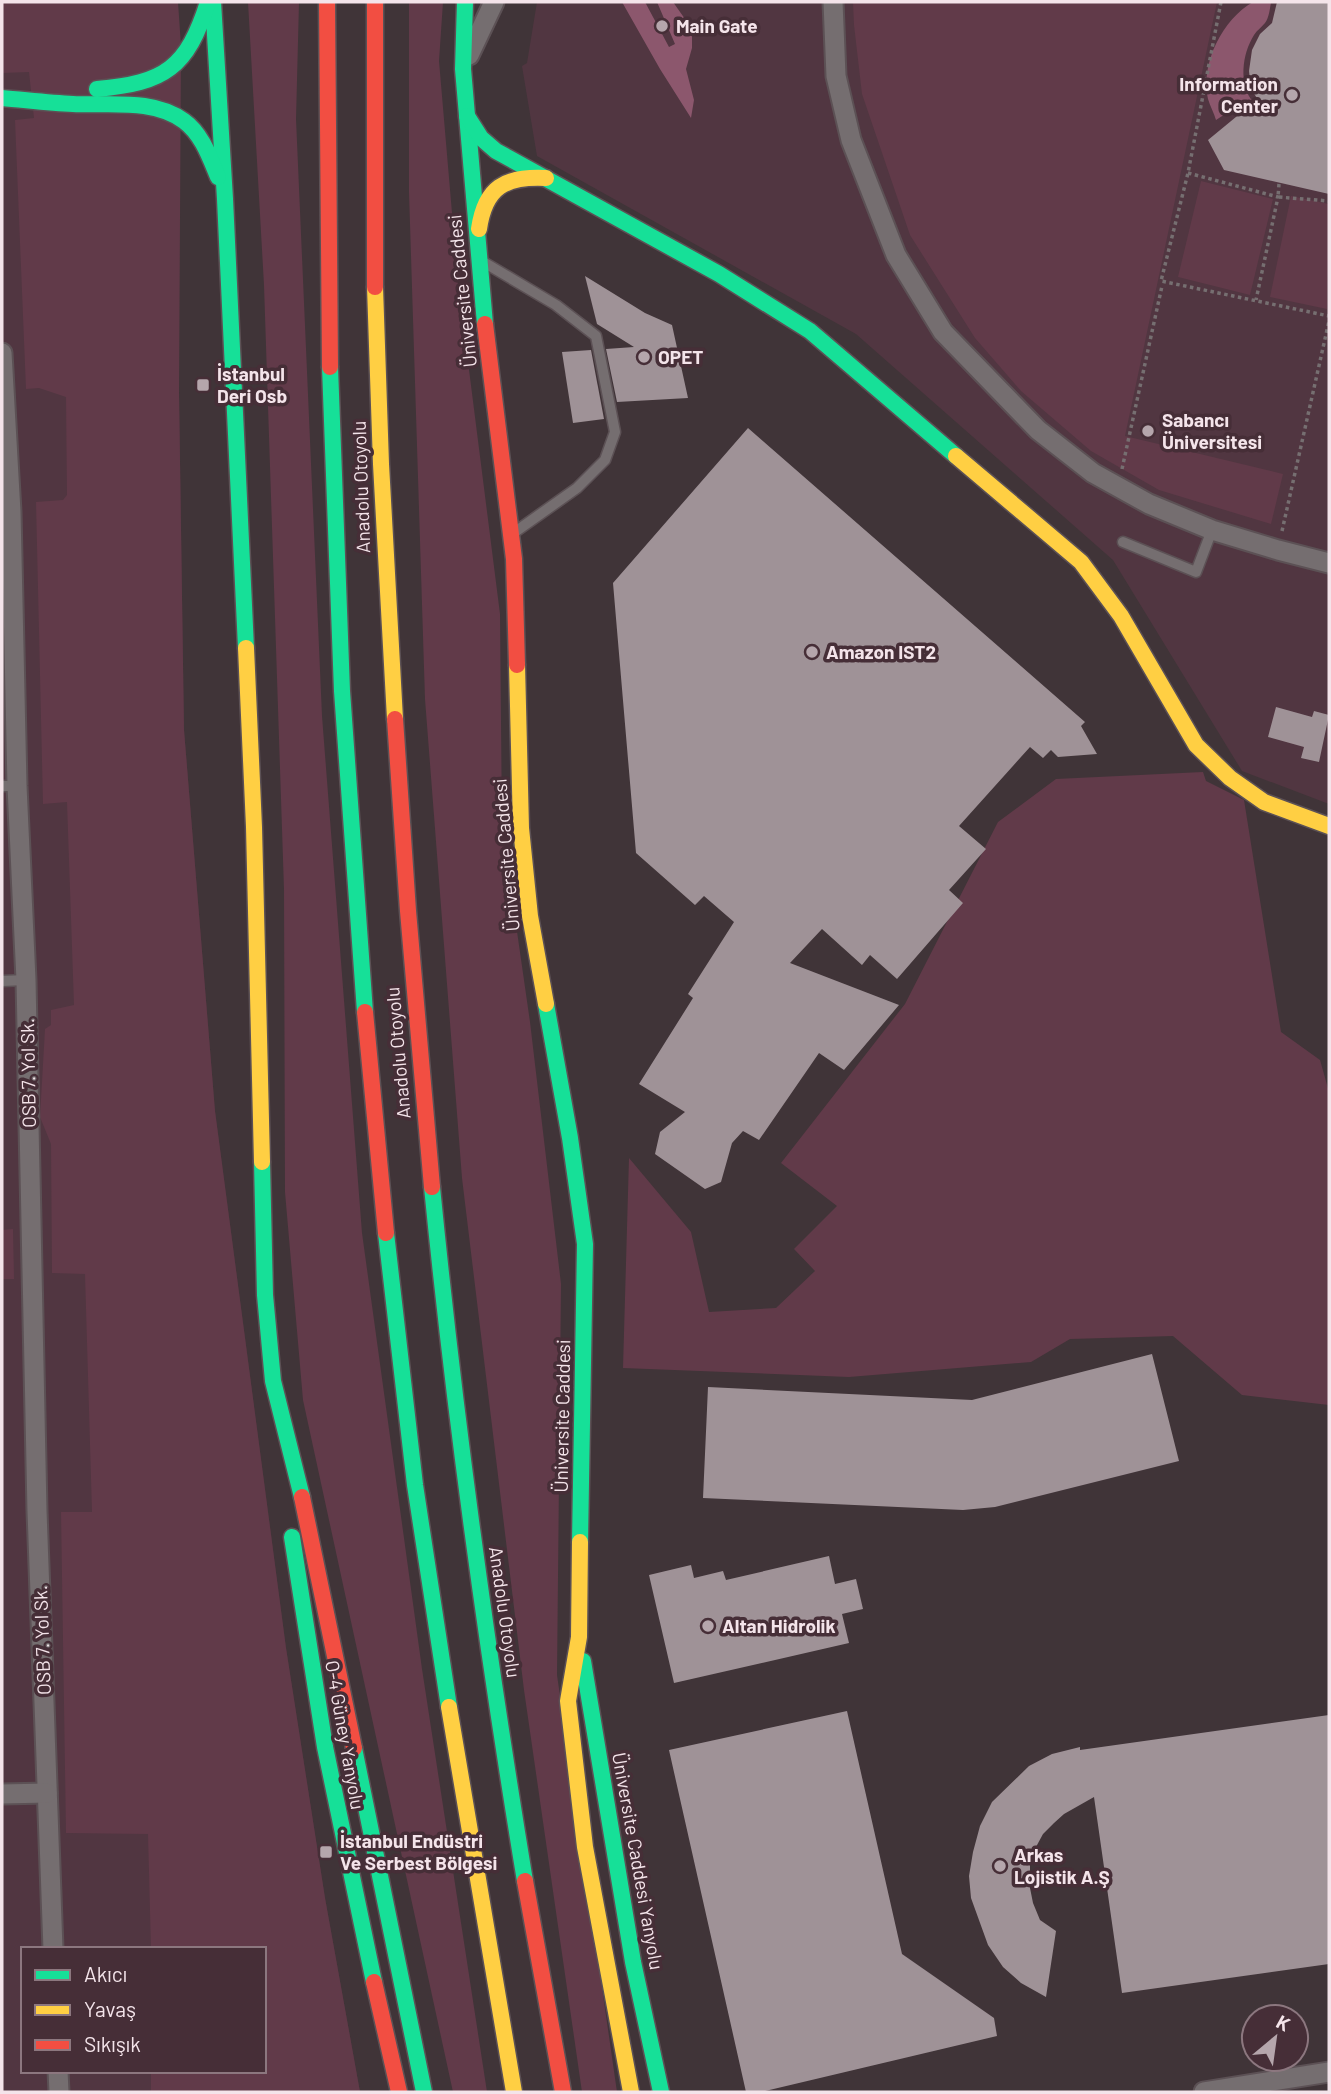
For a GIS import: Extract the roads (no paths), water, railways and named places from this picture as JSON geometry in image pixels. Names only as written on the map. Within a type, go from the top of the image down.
[{"type":"main road","points":[[2,97],[140,85],[173,68],[188,52],[200,31],[211,2]]},
{"type":"main road","points":[[211,2],[225,199],[254,827],[265,1295],[273,1381],[300,1485],[424,2092]]},
{"type":"main road","name":"Anadolu Otoyolu","points":[[327,2],[328,281],[338,588],[361,948],[390,1265],[411,1450],[440,1652],[514,2092]]},
{"type":"main road","name":"Anadolu Otoyolu","points":[[375,2],[372,94],[386,578],[406,909],[442,1297],[475,1555],[522,1867],[563,2092]]},
{"type":"main road","name":"Üniversite Caddesi","points":[[466,2],[463,69],[484,320],[511,535],[517,621],[522,841],[530,916],[570,1138],[585,1244],[579,1637]]},
{"type":"main road","points":[[2,97],[68,105],[154,108],[170,113],[185,121],[197,135],[213,165],[225,199]]},
{"type":"main road","points":[[467,116],[481,138],[496,151],[719,274],[810,331],[1081,562],[1121,616],[1196,744],[1230,778],[1264,802],[1329,826]]},
{"type":"main road","points":[[478,243],[480,214],[489,196],[504,182],[525,176],[547,178]]},
{"type":"main road","name":"O-4 Güney Yanyolu","points":[[273,1381],[302,1615],[348,1874],[399,2092]]},
{"type":"main road","points":[[579,1637],[568,1702],[584,1847],[631,2092]]},
{"type":"main road","name":"Üniversite Caddesi Yanyolu","points":[[579,1637],[633,1962],[661,2092]]},
{"type":"street","points":[[463,69],[494,2]]},
{"type":"street","points":[[834,2],[836,76],[851,140],[896,255],[943,332],[1038,430],[1093,473],[1149,504],[1212,530],[1329,563]]},
{"type":"street","name":"OSB 7. Yol Sk.","points":[[2,353],[11,512],[9,786],[26,980],[37,1511],[53,1947]]},
{"type":"street","points":[[2,1794],[47,1793]]},
{"type":"street","points":[[1204,2092],[1329,2072]]},
{"type":"street","points":[[58,2073],[59,2092]]},
{"type":"lane","points":[[479,260],[556,305],[596,336],[615,432],[605,460],[596,470],[577,488],[511,535]]},
{"type":"lane","points":[[1123,542],[1196,572],[1212,530]]},
{"type":"lane","points":[[2,981],[26,980]]},
{"type":"place","name":"Main Gate","points":[[662,26]]},
{"type":"place","name":"Information Center","points":[[1292,95]]},
{"type":"place","name":"OPET","points":[[644,357]]},
{"type":"place","name":"İstanbul Deri Osb","points":[[203,385]]},
{"type":"place","name":"Sabancı Üniversitesi","points":[[1148,431]]},
{"type":"place","name":"Amazon IST2","points":[[812,652]]},
{"type":"place","name":"Altan Hidrolik","points":[[708,1626]]},
{"type":"place","name":"İstanbul Endüstri Ve Serbest Bölgesi","points":[[326,1852]]},
{"type":"place","name":"Arkas Lojistik A.Ş","points":[[1000,1866]]}]
